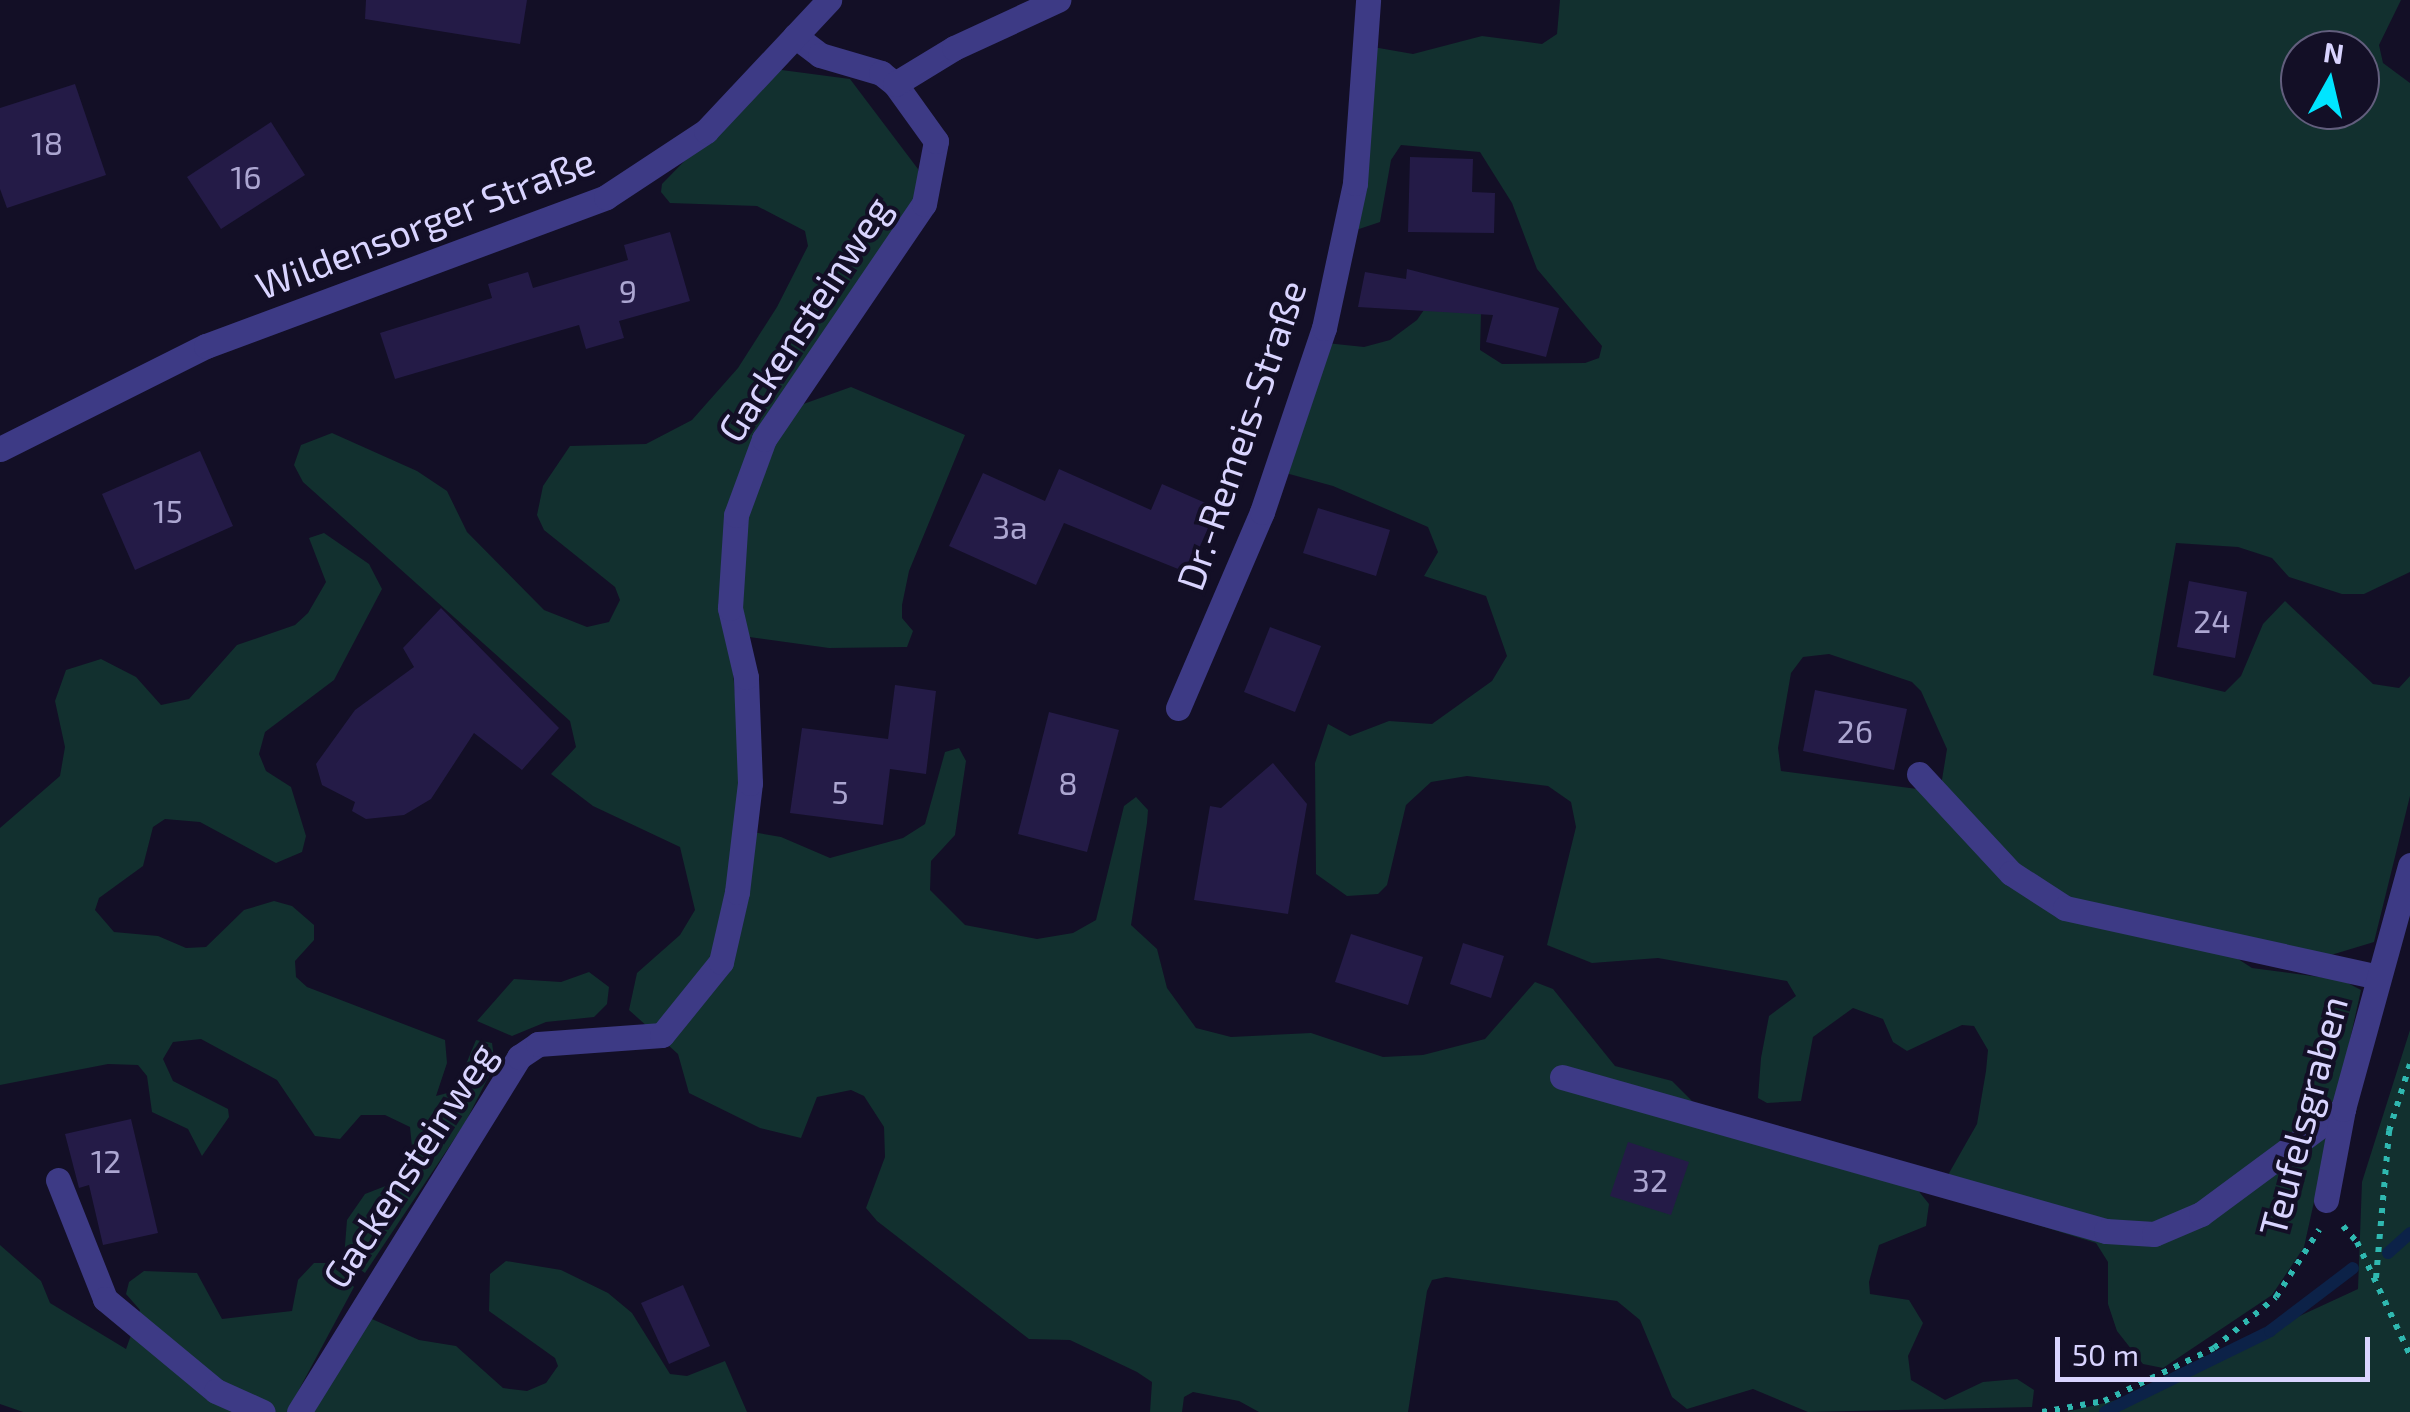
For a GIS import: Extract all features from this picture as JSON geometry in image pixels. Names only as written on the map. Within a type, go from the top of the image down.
[{"type":"street","name":"Wildensorger Straße","points":[[0,450],[206,346],[606,197],[706,131],[829,0]]},
{"type":"street","points":[[794,36],[820,55],[881,73],[895,84],[954,48],[1058,0]]},
{"type":"street","name":"Dr.-Remeis-Straße","points":[[1178,708],[1262,512],[1324,328],[1355,183],[1368,0]]},
{"type":"street","name":"Gackensteinweg","points":[[299,1412],[519,1057],[538,1044],[662,1036],[721,962],[738,892],[750,783],[746,677],[730,608],[736,515],[764,439],[924,204],[936,141],[895,84]]},
{"type":"street","points":[[1918,774],[2011,873],[2064,908],[2379,977]]},
{"type":"street","name":"Teufelsgraben","points":[[2326,1200],[2343,1109],[2410,865]]},
{"type":"street","points":[[1562,1077],[2106,1232],[2154,1234],[2202,1214],[2343,1109]]},
{"type":"street","points":[[58,1180],[105,1298],[216,1391],[263,1412]]},
{"type":"path","points":[[2376,1278],[2389,1131],[2410,1064]]},
{"type":"path","points":[[2326,1200],[2376,1278],[2410,1355]]},
{"type":"path","name":"Teufelsgraben","points":[[2042,1412],[2104,1401],[2214,1348],[2293,1276],[2318,1234],[2326,1200]]},
{"type":"green space","points":[[1560,0],[2401,0],[2380,43],[2380,30],[2280,30],[2280,130],[2380,130],[2380,50],[2383,63],[2410,83],[2410,572],[2364,594],[2342,594],[2289,577],[2272,558],[2238,547],[2176,543],[2153,675],[2225,692],[2241,676],[2263,624],[2285,601],[2373,684],[2399,688],[2410,676],[2410,796],[2374,942],[2331,955],[2035,902],[2235,957],[2252,968],[2342,980],[2361,990],[2304,1247],[2272,1295],[2163,1368],[2143,1364],[2117,1331],[2108,1304],[2108,1262],[2096,1243],[1950,1198],[1944,1182],[1977,1124],[1986,1071],[1988,1050],[1974,1026],[1962,1025],[1907,1051],[1893,1042],[1883,1019],[1853,1008],[1813,1037],[1801,1101],[1767,1103],[1758,1098],[1769,1016],[1796,996],[1787,981],[1658,958],[1592,963],[1547,945],[1576,827],[1571,802],[1548,786],[1467,776],[1431,782],[1406,805],[1387,885],[1378,894],[1347,896],[1316,874],[1315,763],[1328,724],[1350,736],[1389,721],[1432,724],[1492,681],[1507,656],[1486,596],[1424,576],[1438,552],[1428,527],[1333,486],[1282,472],[1326,343],[1364,347],[1390,340],[1417,320],[1435,294],[1481,313],[1480,350],[1502,364],[1585,363],[1599,358],[1602,346],[1537,269],[1512,203],[1480,152],[1401,145],[1391,160],[1380,222],[1353,231],[1373,47],[1413,54],[1482,36],[1542,44],[1557,34]],"holes":[[[1829,654],[1912,682],[1921,691],[1947,749],[1940,792],[1781,771],[1778,748],[1791,673],[1803,657]]]},
{"type":"green space","points":[[774,69],[850,79],[918,169],[918,201],[795,407],[851,387],[965,435],[909,571],[902,605],[902,618],[913,631],[907,647],[829,648],[742,636],[731,649],[747,831],[781,837],[830,858],[903,838],[925,824],[945,752],[959,748],[966,761],[955,835],[931,861],[930,890],[965,925],[1037,939],[1073,933],[1096,920],[1124,806],[1136,797],[1148,810],[1131,925],[1157,949],[1167,988],[1196,1028],[1231,1037],[1311,1033],[1383,1057],[1423,1055],[1485,1039],[1535,982],[1553,989],[1615,1066],[1672,1081],[1694,1103],[1917,1189],[1929,1204],[1926,1226],[1879,1245],[1869,1282],[1870,1294],[1909,1300],[1923,1323],[1908,1356],[1911,1380],[1945,1400],[1983,1382],[2017,1379],[2034,1390],[2032,1407],[1808,1412],[1753,1389],[1687,1409],[1672,1397],[1640,1320],[1617,1301],[1446,1277],[1432,1280],[1427,1291],[1408,1412],[1259,1412],[1239,1401],[1193,1392],[1184,1397],[1182,1412],[1150,1412],[1152,1382],[1070,1340],[1029,1339],[877,1221],[866,1208],[885,1157],[884,1127],[864,1096],[851,1090],[817,1097],[801,1138],[760,1128],[689,1093],[678,1054],[629,1010],[637,973],[680,935],[695,910],[680,847],[593,806],[551,774],[576,747],[570,721],[303,482],[294,465],[301,445],[332,433],[417,471],[447,491],[467,532],[544,610],[587,627],[609,622],[620,600],[615,587],[544,530],[537,515],[543,486],[570,446],[646,444],[692,420],[738,368],[777,307],[808,246],[805,231],[757,206],[670,203],[661,192],[662,184]]},
{"type":"green space","points":[[324,533],[369,564],[382,589],[334,680],[265,732],[259,754],[266,771],[291,787],[306,836],[302,852],[276,863],[200,822],[165,819],[153,827],[143,866],[99,898],[95,910],[114,932],[158,936],[186,948],[206,947],[244,910],[274,901],[292,906],[314,925],[314,940],[295,961],[296,977],[307,987],[445,1040],[447,1063],[436,1096],[455,1091],[476,1040],[492,1043],[495,1064],[465,1123],[365,1273],[344,1258],[347,1220],[365,1194],[406,1178],[413,1157],[410,1127],[385,1115],[361,1115],[340,1139],[315,1136],[277,1080],[201,1039],[173,1042],[163,1059],[173,1081],[228,1109],[229,1117],[202,1156],[188,1129],[152,1112],[147,1076],[138,1065],[108,1064],[0,1085],[0,828],[60,776],[65,747],[55,701],[66,670],[101,659],[136,677],[161,705],[189,699],[237,645],[295,625],[308,613],[326,582],[309,538]]},
{"type":"green space","points":[[589,972],[609,987],[607,1004],[594,1017],[546,1022],[512,1036],[477,1021],[514,979],[561,982]]},
{"type":"green space","points":[[2410,1030],[2410,1412],[2066,1412],[2117,1400],[2358,1289],[2362,1182]]},
{"type":"green space","points":[[0,1245],[41,1281],[50,1303],[126,1349],[140,1310],[126,1294],[129,1282],[144,1271],[197,1273],[222,1319],[292,1311],[298,1280],[314,1263],[331,1263],[354,1287],[287,1412],[23,1412],[0,1404]]},
{"type":"green space","points":[[506,1261],[561,1270],[608,1293],[632,1313],[670,1374],[687,1376],[725,1361],[747,1412],[307,1412],[362,1321],[372,1319],[419,1340],[456,1346],[503,1388],[527,1391],[546,1383],[558,1366],[555,1358],[489,1311],[490,1274]]},
{"type":"building","points":[[366,0],[527,0],[520,44],[365,19]]},
{"type":"building","points":[[75,84],[106,175],[7,208],[0,189],[0,108]]},
{"type":"building","points":[[271,122],[305,175],[221,229],[187,177]]},
{"type":"building","points":[[1410,157],[1473,159],[1472,192],[1495,193],[1494,233],[1408,232]]},
{"type":"building","points":[[670,232],[690,301],[619,321],[624,338],[586,349],[579,325],[395,379],[380,333],[492,298],[488,284],[528,272],[533,288],[628,260],[624,245]]},
{"type":"building","points":[[1407,269],[1559,308],[1546,357],[1486,342],[1493,315],[1358,307],[1365,272],[1406,279]]},
{"type":"building","points":[[200,451],[233,526],[135,570],[102,494]]},
{"type":"building","points":[[1059,469],[1151,510],[1162,484],[1217,508],[1188,573],[1064,523],[1036,585],[949,546],[983,473],[1045,501]]},
{"type":"building","points":[[1318,508],[1390,530],[1376,576],[1303,553]]},
{"type":"building","points":[[2189,581],[2247,592],[2235,658],[2177,647]]},
{"type":"building","points":[[441,608],[559,728],[522,770],[474,733],[431,799],[404,815],[366,819],[352,811],[355,802],[322,785],[316,764],[355,710],[414,667],[403,648]]},
{"type":"building","points":[[1270,627],[1321,646],[1295,712],[1244,692]]},
{"type":"building","points":[[895,685],[936,691],[926,774],[890,769],[883,825],[790,813],[802,728],[888,739]]},
{"type":"building","points":[[1815,690],[1907,709],[1894,770],[1803,751]]},
{"type":"building","points":[[1049,712],[1119,730],[1087,852],[1018,834]]},
{"type":"building","points":[[1273,763],[1307,804],[1288,914],[1194,900],[1210,806],[1221,808]]},
{"type":"building","points":[[1351,934],[1423,957],[1408,1005],[1335,982]]},
{"type":"building","points":[[1463,943],[1504,956],[1491,998],[1450,984]]},
{"type":"building","points":[[131,1119],[158,1233],[103,1245],[89,1185],[79,1188],[65,1134]]},
{"type":"building","points":[[1628,1142],[1689,1162],[1671,1215],[1610,1196]]},
{"type":"building","points":[[683,1285],[710,1346],[669,1364],[641,1303]]},
{"type":"waterway","points":[[2388,1253],[2410,1233]]},
{"type":"waterway","points":[[2105,1412],[2270,1331],[2353,1268]]}]
